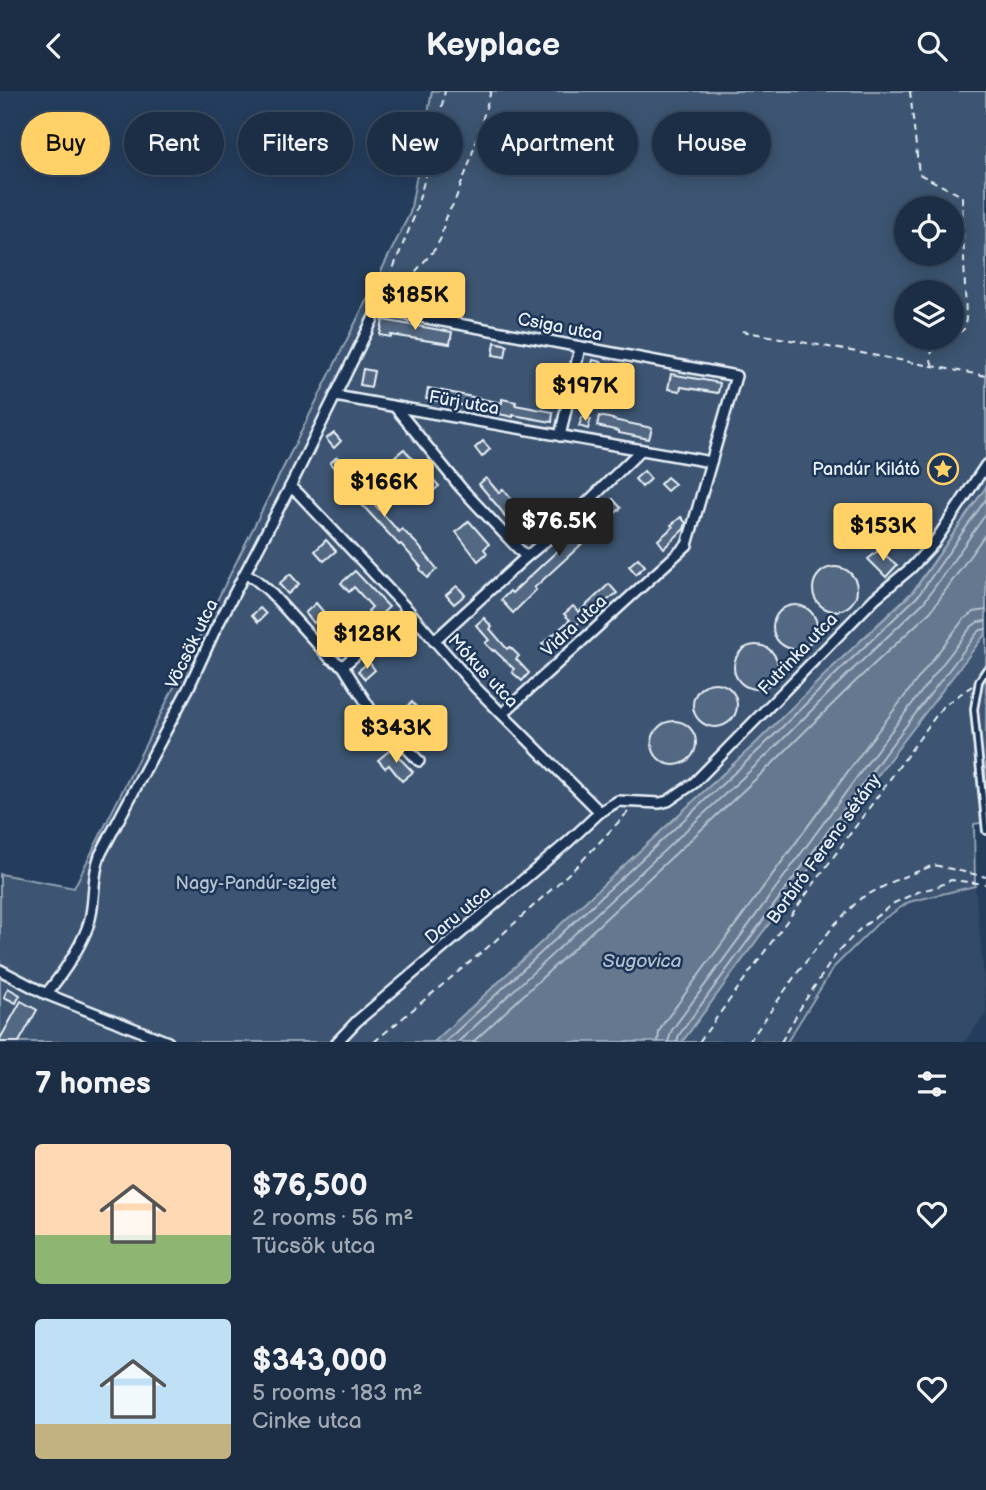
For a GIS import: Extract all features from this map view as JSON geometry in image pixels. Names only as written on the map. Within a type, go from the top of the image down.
[{"type":"street","name":"Csiga utca","points":[[378,309],[736,376]]},
{"type":"street","name":"Vöcsök utca","points":[[46,994],[75,953],[89,925],[93,881],[100,855],[188,689],[214,632],[290,487],[378,309]]},
{"type":"street","points":[[560,436],[580,347]]},
{"type":"street","name":"Vidra utca","points":[[502,715],[687,545],[736,376]]},
{"type":"street","name":"Fürj utca","points":[[335,396],[711,462]]},
{"type":"street","points":[[395,407],[461,488],[526,557]]},
{"type":"street","points":[[434,641],[561,528],[641,450]]},
{"type":"street","name":"Futrinka utca","points":[[600,812],[618,801],[668,801],[694,783],[875,598],[911,568],[934,543],[986,465]]},
{"type":"street","name":"Mókus utca","points":[[290,487],[408,610],[502,715],[600,812]]},
{"type":"street","points":[[245,574],[269,591],[330,658],[343,666],[371,710],[419,761]]},
{"type":"street","points":[[343,666],[408,610]]},
{"type":"street","name":"Daru utca","points":[[337,1042],[357,1021],[600,812]]},
{"type":"street","points":[[0,971],[46,994],[168,1042]]},
{"type":"lane","points":[[986,670],[979,681],[974,709],[986,831]]},
{"type":"path","points":[[378,309],[414,217],[432,153],[445,91]]},
{"type":"path","points":[[390,311],[411,278],[435,249],[445,218],[454,203],[469,164],[491,91]]},
{"type":"path","points":[[910,91],[919,174],[962,196],[966,319],[964,329]]},
{"type":"path","points":[[742,331],[986,376]]},
{"type":"path","points":[[933,350],[930,361],[933,367]]},
{"type":"path","name":"Borbíró Ferenc sétány","points":[[699,1042],[943,706],[979,681]]},
{"type":"path","points":[[374,1042],[495,941],[578,865],[624,818],[631,801]]},
{"type":"path","points":[[749,1042],[835,924],[861,898],[934,865],[986,877]]},
{"type":"path","points":[[781,1042],[837,953],[860,929],[894,903],[920,891],[951,880],[986,884]]},
{"type":"shaded area","points":[[975,886],[986,1014],[964,1042],[787,1042],[834,967],[879,922],[909,902]]},
{"type":"green space","name":"Nagy-Pandúr-sziget","points":[[432,91],[986,91],[986,487],[913,591],[755,744],[434,1042],[0,1042],[0,874],[74,888],[410,213],[417,175],[463,175],[463,112],[428,112]]},
{"type":"green space","points":[[986,633],[986,822],[974,824],[975,886],[909,902],[879,922],[834,967],[787,1042],[682,1042],[892,756]]},
{"type":"water","name":"Sugovica","points":[[986,487],[986,633],[682,1042],[434,1042],[755,744],[913,592]]},
{"type":"building","points":[[383,320],[452,332],[450,344],[380,335]]},
{"type":"building","points":[[495,342],[507,345],[505,357],[493,355]]},
{"type":"building","points":[[593,360],[602,362],[598,377],[589,375]]},
{"type":"building","points":[[363,369],[374,371],[371,387],[360,385]]},
{"type":"building","points":[[671,374],[720,383],[718,393],[681,387],[680,391],[668,389]]},
{"type":"building","points":[[428,388],[502,403],[502,399],[516,402],[515,405],[553,412],[552,422],[426,399]]},
{"type":"building","points":[[599,416],[652,428],[649,439],[597,426]]},
{"type":"building","points":[[582,417],[591,419],[588,429],[579,426]]},
{"type":"building","points":[[334,433],[341,441],[334,448],[326,439]]},
{"type":"building","points":[[483,441],[490,449],[482,457],[475,448]]},
{"type":"building","points":[[404,449],[439,486],[432,492],[418,477],[412,482],[393,458]]},
{"type":"building","points":[[337,457],[360,478],[357,481],[369,495],[367,496],[399,532],[402,529],[437,569],[427,578],[401,544],[399,545],[352,494],[354,492],[330,463]]},
{"type":"building","points":[[644,471],[651,479],[642,487],[635,479]]},
{"type":"building","points":[[667,477],[675,484],[667,491],[660,484]]},
{"type":"building","points":[[486,478],[499,493],[503,489],[528,521],[531,518],[541,529],[528,541],[479,484]]},
{"type":"building","points":[[613,499],[621,508],[534,588],[536,590],[513,613],[501,600],[510,591],[512,593]]},
{"type":"building","points":[[681,517],[686,523],[684,529],[664,548],[658,540]]},
{"type":"building","points":[[469,521],[489,544],[484,549],[487,553],[478,561],[456,532]]},
{"type":"building","points":[[326,540],[336,551],[324,561],[315,551]]},
{"type":"building","points":[[879,550],[897,565],[886,577],[868,559]]},
{"type":"building","points":[[638,558],[645,566],[636,574],[629,566]]},
{"type":"building","points":[[835,567],[850,574],[857,589],[850,604],[835,611],[820,604],[813,589],[820,574]]},
{"type":"building","points":[[355,571],[389,607],[376,619],[368,611],[372,607],[354,587],[349,592],[341,583]]},
{"type":"building","points":[[290,574],[299,584],[288,594],[279,584]]},
{"type":"building","points":[[609,584],[617,593],[591,611],[549,652],[542,644],[570,620],[564,614],[573,606],[579,612]]},
{"type":"building","points":[[457,586],[465,595],[454,604],[446,595]]},
{"type":"building","points":[[316,603],[337,628],[329,635],[305,613]]},
{"type":"building","points":[[795,605],[810,612],[817,627],[810,642],[795,649],[780,642],[773,627],[780,612]]},
{"type":"building","points":[[260,608],[266,614],[258,622],[252,615]]},
{"type":"building","points":[[484,618],[507,649],[510,647],[519,656],[516,659],[529,673],[522,681],[512,672],[514,669],[485,643],[489,640],[476,625]]},
{"type":"building","points":[[407,627],[416,638],[404,647],[395,637]]},
{"type":"building","points":[[756,645],[771,652],[778,667],[771,682],[756,689],[741,682],[734,667],[741,652]]},
{"type":"building","points":[[369,662],[375,670],[365,679],[358,671]]},
{"type":"building","points":[[715,683],[730,690],[737,705],[730,720],[715,727],[700,720],[693,705],[700,690]]},
{"type":"building","points":[[412,702],[433,727],[420,738],[411,728],[414,726],[401,712]]},
{"type":"building","points":[[367,721],[374,729],[361,740],[354,733]]},
{"type":"building","points":[[674,721],[689,728],[696,743],[689,758],[674,765],[659,758],[652,743],[659,728]]},
{"type":"building","points":[[391,749],[413,772],[402,781],[389,765],[385,768],[378,760]]},
{"type":"building","points":[[8,988],[20,995],[16,1003],[4,997]]},
{"type":"building","points":[[21,1001],[37,1010],[19,1042],[0,1042],[0,1039]]},
{"type":"place","name":"Pandúr Kilátó","points":[[943,469]]}]
